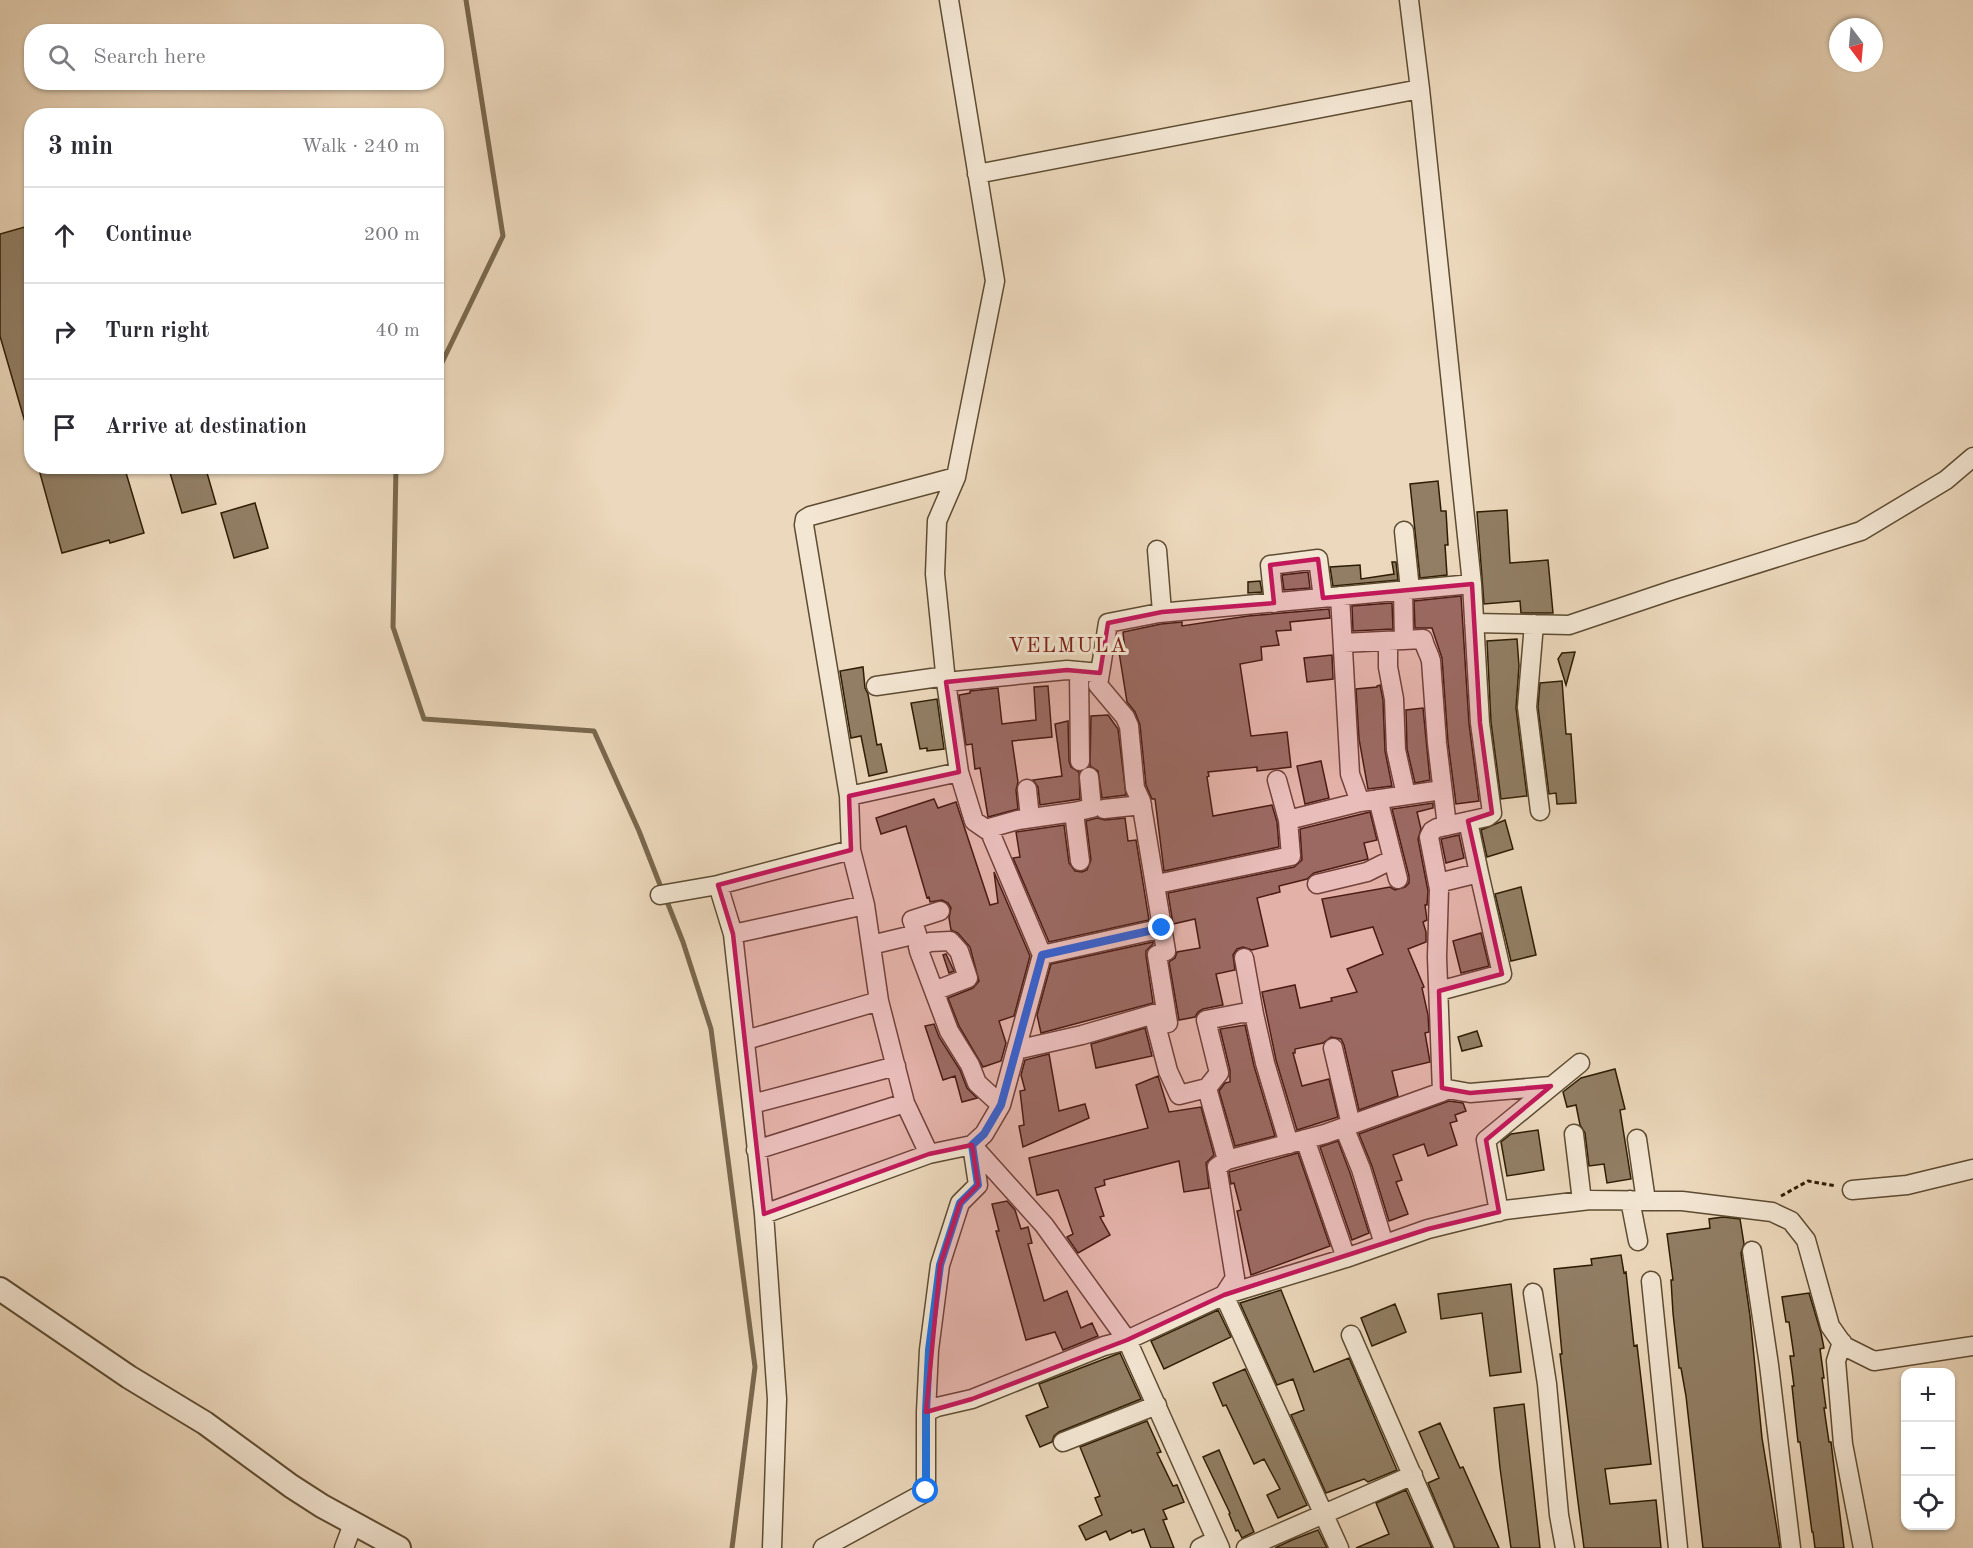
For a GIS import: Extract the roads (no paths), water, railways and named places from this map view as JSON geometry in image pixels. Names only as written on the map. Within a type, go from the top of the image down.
[{"type":"street","points":[[764,1214],[929,1154],[972,1145],[984,1134],[1001,1105],[1042,955],[990,832],[974,821],[959,772],[935,574],[937,521],[956,477],[995,281],[949,0]]},
{"type":"street","points":[[1224,1295],[1235,1278],[1217,1167],[1227,1160],[1348,1126],[1442,1092],[1438,883],[1429,837],[1432,831],[1487,817],[1492,813],[1480,723],[1472,584],[1409,0]]},
{"type":"street","points":[[976,174],[1420,89]]},
{"type":"street","points":[[1474,623],[1569,625],[1861,531],[1946,480],[1973,457]]},
{"type":"street","points":[[929,1154],[905,1103],[879,1001],[865,905],[851,850],[849,796],[804,525],[805,519],[810,516],[956,477]]},
{"type":"street","points":[[1404,531],[1407,590],[1388,667],[1394,699],[1396,750],[1406,795]]},
{"type":"street","points":[[1157,550],[1162,612]]},
{"type":"street","points":[[1274,603],[1270,565],[1318,559],[1332,597],[1343,644],[1350,774],[1369,800],[1393,859],[1398,879]]},
{"type":"street","points":[[1156,1025],[1168,1023],[1156,955],[1166,951],[1142,805],[1135,788],[1129,726],[1125,717],[1098,685],[1108,623],[1162,612],[1472,584]]},
{"type":"street","points":[[1534,624],[1527,707],[1540,811]]},
{"type":"street","points":[[1343,644],[1423,639],[1425,651],[1430,655],[1431,661],[1447,826]]},
{"type":"street","points":[[876,686],[1067,670],[1100,673]]},
{"type":"street","points":[[986,830],[1030,818],[1092,808],[1085,769],[1079,671]]},
{"type":"street","points":[[849,796],[959,772]]},
{"type":"street","points":[[1156,884],[1291,856],[1288,820],[1277,780]]},
{"type":"street","points":[[1027,789],[1030,818]]},
{"type":"street","points":[[1288,820],[1369,800],[1442,790]]},
{"type":"street","points":[[1104,809],[1142,805]]},
{"type":"street","points":[[1074,812],[1080,861]]},
{"type":"street","points":[[1439,991],[1502,974],[1468,821]]},
{"type":"street","points":[[660,895],[718,885],[851,850]]},
{"type":"street","points":[[1317,884],[1367,872],[1393,859]]},
{"type":"street","points":[[1438,883],[1479,873]]},
{"type":"street","points":[[718,885],[733,934],[764,1214],[777,1399],[772,1548]]},
{"type":"street","points":[[733,934],[865,905]]},
{"type":"street","points":[[940,911],[912,920],[934,991],[949,1031],[970,1065],[977,1083],[1001,1105]]},
{"type":"street","points":[[1042,955],[1162,928]]},
{"type":"street","points":[[871,945],[918,940],[950,941],[959,951],[968,978],[934,991]]},
{"type":"street","points":[[1244,958],[1265,1063],[1346,1258]]},
{"type":"street","points":[[746,1040],[879,1001]]},
{"type":"street","points":[[1016,1050],[1082,1035],[1154,1014],[1168,1071],[1179,1095],[1207,1088],[1219,1073],[1206,1020],[1242,1013],[1254,1014]]},
{"type":"street","points":[[1333,1048],[1348,1126],[1384,1244]]},
{"type":"street","points":[[1499,1212],[1486,1140],[1580,1063]]},
{"type":"street","points":[[752,1104],[896,1066]]},
{"type":"street","points":[[1442,1088],[1470,1093],[1551,1086]]},
{"type":"street","points":[[1207,1088],[1227,1160]]},
{"type":"street","points":[[756,1150],[905,1103]]},
{"type":"street","points":[[1574,1134],[1582,1201]]},
{"type":"street","points":[[1637,1139],[1638,1241]]},
{"type":"street","points":[[972,1145],[1044,1225],[1127,1340],[1218,1544],[1200,1548]]},
{"type":"street","points":[[823,1548],[926,1491],[929,1350],[940,1265],[960,1203],[978,1185],[972,1145]]},
{"type":"street","points":[[1852,1190],[1907,1185],[1973,1169]]},
{"type":"street","points":[[926,1412],[937,1407],[972,1400],[1104,1346],[1127,1340],[1224,1295],[1346,1258],[1428,1228],[1499,1212],[1582,1201],[1682,1201],[1768,1211],[1791,1221],[1806,1240],[1830,1326],[1844,1346],[1874,1361],[1973,1346]]},
{"type":"street","points":[[1752,1251],[1770,1365],[1791,1548]]},
{"type":"street","points":[[1651,1281],[1677,1548]]},
{"type":"street","points":[[0,1289],[129,1377],[205,1423],[291,1486],[353,1524],[399,1548]]},
{"type":"street","points":[[1533,1293],[1546,1384],[1558,1515],[1565,1548]]},
{"type":"street","points":[[1224,1295],[1339,1548]]},
{"type":"street","points":[[1351,1335],[1444,1548]]},
{"type":"street","points":[[1842,1342],[1836,1361],[1843,1444],[1863,1548]]},
{"type":"street","points":[[1063,1442],[1157,1405]]},
{"type":"street","points":[[1246,1548],[1413,1475]]},
{"type":"street","points":[[344,1548],[353,1524]]},
{"type":"waterway","points":[[444,358],[503,236],[466,0]]},
{"type":"waterway","points":[[396,474],[393,627],[424,719],[594,731],[639,831],[662,890]]},
{"type":"waterway","points":[[666,899],[683,942],[711,1029],[755,1367],[732,1548]]},
{"type":"district","name":"VELMULA","points":[[1068,645]]}]
